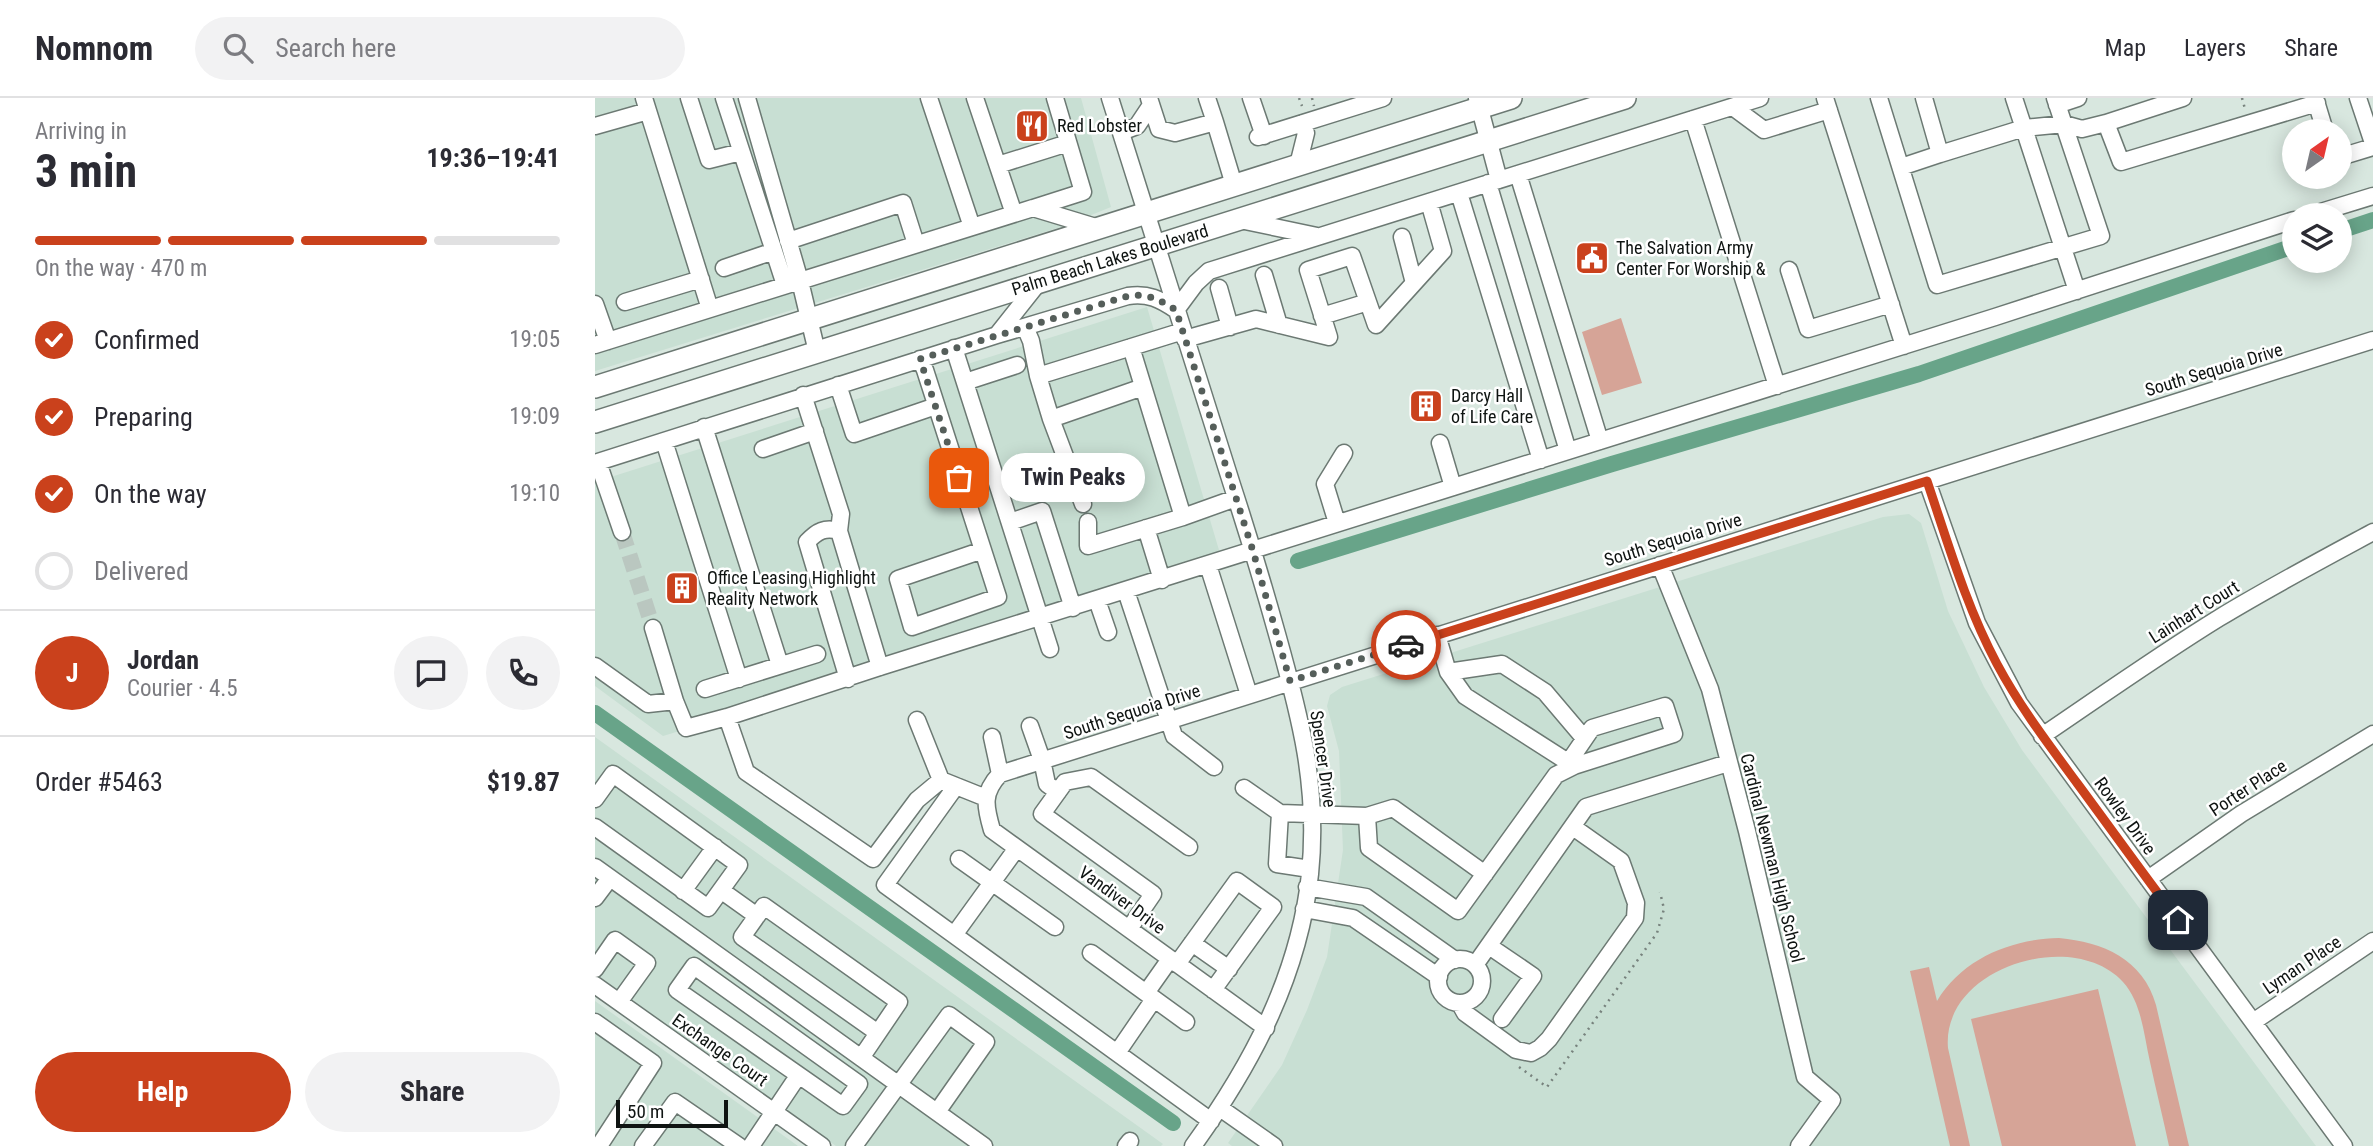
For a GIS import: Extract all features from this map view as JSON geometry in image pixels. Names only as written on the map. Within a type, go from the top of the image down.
[{"type":"main road","name":"Palm Beach Lakes Boulevard","points":[[595,387],[1298,165],[1478,103],[1511,98]]},
{"type":"main road","name":"Palm Beach Lakes Boulevard","points":[[595,422],[1625,98]]},
{"type":"street","points":[[689,98],[709,160],[741,152]]},
{"type":"street","points":[[723,98],[741,152],[781,246]]},
{"type":"street","points":[[747,98],[781,246],[792,283],[809,319],[817,352]]},
{"type":"street","points":[[929,98],[972,227]]},
{"type":"street","points":[[975,98],[1014,214]]},
{"type":"street","points":[[596,308],[602,343],[1083,192],[1055,98]]},
{"type":"street","name":"Spencer Drive","points":[[1110,98],[1253,551],[1301,722],[1309,768],[1312,814],[1310,869],[1291,964],[1266,1028],[1246,1067],[1193,1146]]},
{"type":"street","points":[[1207,98],[1234,185]]},
{"type":"street","points":[[1253,98],[1261,137],[1303,123],[1345,104],[1383,98]]},
{"type":"street","points":[[622,531],[602,499],[596,462],[954,348],[1136,295],[1145,294],[1159,299],[1176,310],[1196,283],[1209,271],[1760,98]]},
{"type":"street","points":[[1879,98],[1937,285],[2101,236],[2056,101],[2078,98]]},
{"type":"street","points":[[1924,98],[1940,154]]},
{"type":"street","points":[[2014,98],[2077,290]]},
{"type":"street","points":[[2352,153],[2373,145],[2358,98]]},
{"type":"street","points":[[1901,167],[2024,128],[2064,124],[2082,129],[2174,99]]},
{"type":"street","points":[[2106,123],[2121,162],[2316,100],[2322,119]]},
{"type":"street","points":[[1121,132],[1137,126],[1150,102]]},
{"type":"street","points":[[1150,102],[1159,129],[1175,133],[1215,122]]},
{"type":"street","points":[[1478,103],[1488,141],[1495,206],[1568,451]]},
{"type":"street","points":[[1733,107],[1764,130],[1827,104],[1904,345]]},
{"type":"street","points":[[595,126],[646,105],[710,309]]},
{"type":"street","points":[[1693,119],[1777,386]]},
{"type":"street","points":[[1298,165],[1306,133],[1303,123]]},
{"type":"street","points":[[997,165],[1068,143]]},
{"type":"street","points":[[1518,174],[1600,441]]},
{"type":"street","points":[[1459,193],[1541,460]]},
{"type":"street","points":[[2350,203],[2373,196]]},
{"type":"street","points":[[1038,376],[1131,347],[1230,327],[1256,319],[1329,337],[1308,270],[1352,256],[1376,325],[1443,251],[1429,202]]},
{"type":"street","points":[[724,268],[903,203],[916,244]]},
{"type":"street","points":[[1466,215],[1495,206]]},
{"type":"street","points":[[1033,208],[1099,228]]},
{"type":"street","points":[[1237,220],[1319,237]]},
{"type":"street","points":[[653,628],[675,701],[686,727],[727,717],[2282,224]]},
{"type":"street","points":[[1402,237],[1414,283]]},
{"type":"street","points":[[1789,270],[1808,329],[1891,304]]},
{"type":"street","points":[[1264,275],[1279,325]]},
{"type":"street","points":[[625,303],[701,279]]},
{"type":"street","points":[[997,335],[1039,282]]},
{"type":"street","points":[[1219,288],[1230,327]]},
{"type":"street","points":[[1494,309],[1523,301]]},
{"type":"street","points":[[1322,316],[1368,302]]},
{"type":"street","points":[[1025,327],[1051,419],[1083,504]]},
{"type":"street","name":"South Sequoia Drive","points":[[992,786],[1042,760],[2373,340]]},
{"type":"street","points":[[1131,347],[1183,517]]},
{"type":"street","points":[[954,348],[1050,649]]},
{"type":"street","points":[[920,359],[936,406],[983,550],[998,597],[912,627],[898,579],[983,550]]},
{"type":"street","points":[[965,382],[1017,365]]},
{"type":"street","points":[[838,385],[854,434],[936,406]]},
{"type":"street","points":[[1051,419],[1143,387]]},
{"type":"street","points":[[803,396],[841,514],[839,531],[880,667]]},
{"type":"street","points":[[704,427],[780,666]]},
{"type":"street","points":[[1534,438],[1561,430]]},
{"type":"street","points":[[763,449],[815,431]]},
{"type":"street","points":[[664,441],[739,679]]},
{"type":"street","points":[[1440,443],[1453,487]]},
{"type":"street","points":[[1337,523],[1325,484],[1344,453]]},
{"type":"street","name":"Rowley Drive","points":[[1927,481],[1977,623],[2008,683],[2042,736],[2344,1146]]},
{"type":"street","points":[[1088,522],[1089,546],[1237,498]]},
{"type":"street","points":[[1010,522],[1042,511],[1073,608]]},
{"type":"street","points":[[1146,528],[1162,580]]},
{"type":"street","points":[[839,531],[820,530],[807,542],[848,679]]},
{"type":"street","name":"Lainhart Court","points":[[2042,736],[2219,618],[2373,532]]},
{"type":"street","points":[[1208,565],[1249,695]]},
{"type":"street","name":"Cardinal Newman High School","points":[[1660,565],[1710,689],[1761,886],[1805,1077],[1832,1100],[1799,1146]]},
{"type":"street","points":[[1126,591],[1174,736],[1214,767]]},
{"type":"street","points":[[1097,600],[1108,632]]},
{"type":"street","points":[[1437,635],[1448,672],[1465,696],[1571,764]]},
{"type":"street","points":[[705,689],[817,654]]},
{"type":"street","points":[[1448,672],[1502,664],[1545,692],[1584,738]]},
{"type":"street","points":[[595,666],[648,704],[675,701]]},
{"type":"street","points":[[1367,816],[1370,848],[1458,911],[1556,775],[1571,764],[1674,734],[1665,706],[1592,728],[1571,764]]},
{"type":"street","points":[[727,717],[746,772],[873,859],[917,800],[948,783],[992,786]]},
{"type":"street","points":[[916,720],[948,783]]},
{"type":"street","points":[[1030,726],[1047,784],[1058,792]]},
{"type":"street","name":"Porter Place","points":[[2148,879],[2241,814],[2373,734]]},
{"type":"street","name":"Vandiver Drive","points":[[992,737],[992,786],[986,810],[992,830],[1266,1028]]},
{"type":"street","points":[[1475,965],[1586,807],[1728,763]]},
{"type":"street","points":[[595,799],[613,774],[739,865],[708,908],[595,827]]},
{"type":"street","points":[[1129,929],[1153,894],[1042,814],[1065,782],[1091,777],[1189,846]]},
{"type":"street","points":[[948,783],[885,885],[1117,1053],[1274,1146]]},
{"type":"street","points":[[1244,788],[1280,813],[1367,816],[1393,808],[1485,874]]},
{"type":"street","points":[[1280,813],[1277,864],[1310,869]]},
{"type":"street","points":[[1460,1003],[1465,1013],[1516,1050],[1531,1053],[1549,1039],[1635,918],[1636,903],[1621,860],[1573,827]]},
{"type":"street","points":[[683,891],[715,848]]},
{"type":"street","points":[[954,935],[1017,848]]},
{"type":"street","points":[[959,859],[1055,926]]},
{"type":"street","points":[[595,867],[983,1146]]},
{"type":"street","points":[[595,898],[610,878]]},
{"type":"street","points":[[1117,1053],[1174,961],[1192,943],[1237,881],[1273,907],[1213,990]]},
{"type":"street","points":[[1307,887],[1366,897],[1455,960]]},
{"type":"street","points":[[722,891],[757,916]]},
{"type":"street","points":[[861,1058],[878,1033],[899,1002],[764,906],[742,937],[878,1033]]},
{"type":"street","points":[[1304,909],[1353,918],[1439,977]]},
{"type":"street","points":[[595,969],[615,940],[646,963],[619,1002]]},
{"type":"street","name":"Lyman Place","points":[[2253,1022],[2373,941]]},
{"type":"street","points":[[1192,943],[1229,969]]},
{"type":"street","points":[[1489,946],[1533,976],[1502,1019]]},
{"type":"street","points":[[1091,953],[1186,1021]]},
{"type":"street","points":[[1463,959],[1475,965],[1480,973],[1479,989],[1467,1001],[1460,1003],[1445,999],[1438,985],[1443,970],[1455,960],[1463,959]]},
{"type":"street","points":[[694,966],[859,1084],[843,1106],[798,1076],[677,990],[694,966]]},
{"type":"street","name":"Exchange Court","points":[[595,985],[822,1146]]},
{"type":"street","points":[[854,1146],[949,1015],[986,1042],[937,1112]]},
{"type":"street","points":[[595,1022],[653,1063],[599,1146]]},
{"type":"street","points":[[635,1050],[652,1026]]},
{"type":"street","points":[[646,1145],[675,1102],[749,1146],[798,1076]]},
{"type":"path","points":[[1299,98],[1302,106]]},
{"type":"path","points":[[2242,98],[2243,104]]},
{"type":"path","points":[[1519,1067],[1547,1087],[1657,933],[1664,909],[1660,892]]},
{"type":"path","points":[[1602,998],[1608,1002]]},
{"type":"shaded area","points":[[595,98],[1081,98],[1111,207],[1064,226],[595,371]]},
{"type":"shaded area","points":[[1147,307],[1224,567],[663,736],[595,686],[595,482]]},
{"type":"shaded area","points":[[1621,318],[1642,383],[1602,395],[1582,332]]},
{"type":"shaded area","points":[[1909,514],[1921,523],[1948,611],[1984,687],[2022,750],[2316,1146],[1232,1146],[1228,1143],[1282,1065],[1327,957],[1343,850],[1339,751],[1327,706],[1330,695],[1342,687],[1883,517]]},
{"type":"shaded area","points":[[595,737],[1163,1144],[836,1146],[595,975]]},
{"type":"shaded area","points":[[2059,938],[2106,949],[2131,965],[2142,976],[2156,1005],[2189,1146],[2169,1146],[2141,1020],[2134,1000],[2123,982],[2101,966],[2074,958],[2044,958],[2014,964],[1987,977],[1965,996],[1951,1020],[1948,1048],[1970,1146],[1950,1146],[1910,971],[1929,967],[1937,1001],[1960,973],[1990,954],[2024,942]]},
{"type":"shaded area","points":[[2098,989],[2136,1146],[2002,1146],[1971,1019]]},
{"type":"shaded area","points":[[595,1001],[798,1146],[595,1146]]},
{"type":"waterway","points":[[2352,227],[2373,220]]},
{"type":"waterway","points":[[1298,561],[1612,464],[1919,374],[2282,250]]},
{"type":"waterway","points":[[595,713],[1173,1123]]},
{"type":"tunnel","points":[[622,532],[653,628]]},
{"type":"way so far","points":[[959,478],[920,359],[1128,296],[1145,294],[1159,299],[1176,310],[1253,551],[1290,681],[1406,645]]},
{"type":"place","name":"Red Lobster","points":[[1032,126]]},
{"type":"place","name":"The Salvation Army Center For Worship &","points":[[1592,258]]},
{"type":"place","name":"Darcy Hall of Life Care","points":[[1426,406]]},
{"type":"place","name":"Twin Peaks","points":[[959,478]]},
{"type":"place","name":"Office Leasing Highlight Reality Network","points":[[682,588]]},
{"type":"route","points":[[1406,645],[1927,481],[1977,623],[2019,703],[2178,920]]}]
